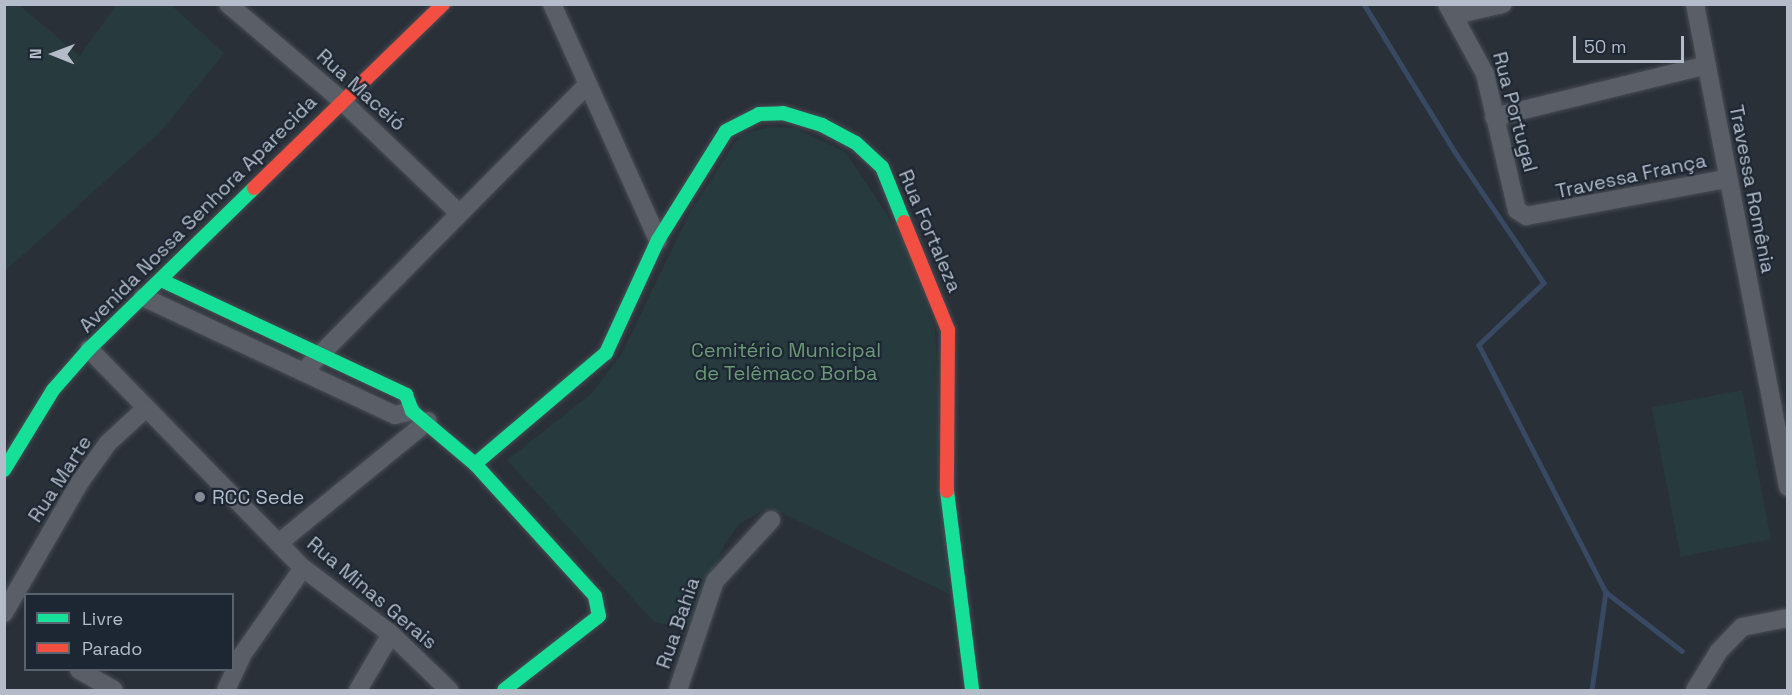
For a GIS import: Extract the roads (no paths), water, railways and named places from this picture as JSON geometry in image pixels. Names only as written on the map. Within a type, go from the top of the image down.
[{"type":"street","name":"Rua Maceió","points":[[228,4],[341,100],[459,213]]},
{"type":"street","name":"Avenida Nossa Senhora Aparecida","points":[[4,470],[53,390],[89,349],[341,100],[443,4]]},
{"type":"street","points":[[552,4],[586,87],[658,240]]},
{"type":"street","points":[[1451,10],[1503,4]]},
{"type":"street","name":"Travessa Romênia","points":[[1695,4],[1726,179],[1788,487]]},
{"type":"street","name":"Rua Portugal","points":[[1451,10],[1485,74],[1517,210],[1544,216]]},
{"type":"street","points":[[1494,117],[1707,65]]},
{"type":"street","points":[[305,370],[586,87]]},
{"type":"street","name":"Rua Fortaleza","points":[[475,464],[578,382],[606,353],[658,240],[726,131],[759,114],[783,113],[822,125],[856,143],[882,167],[948,330],[947,515],[972,690]]},
{"type":"street","name":"Travessa França","points":[[1544,216],[1726,179]]},
{"type":"street","points":[[160,280],[321,352],[399,391],[412,411],[428,421],[475,464],[595,596],[599,616],[504,690]]},
{"type":"street","points":[[143,297],[305,370],[395,415],[412,411]]},
{"type":"street","name":"Rua Minas Gerais","points":[[89,349],[303,568],[391,634],[449,690]]},
{"type":"street","name":"Rua Marte","points":[[4,613],[80,482],[108,443],[145,408]]},
{"type":"street","points":[[280,542],[428,421]]},
{"type":"street","name":"Rua Bahia","points":[[678,690],[715,581],[771,520]]},
{"type":"street","points":[[226,690],[242,656],[303,568]]},
{"type":"street","points":[[1695,690],[1719,651],[1742,627],[1788,618]]},
{"type":"street","points":[[358,690],[391,634]]},
{"type":"street","points":[[82,671],[114,690]]},
{"type":"waterway","points":[[1364,4],[1455,152],[1544,283],[1479,345],[1606,592],[1592,690]]},
{"type":"waterway","points":[[1606,592],[1682,651]]},
{"type":"place","name":"RCC Sede","points":[[200,497]]},
{"type":"park label","name":"Cemitério Municipal de Telêmaco Borba","points":[[786,362]]}]
